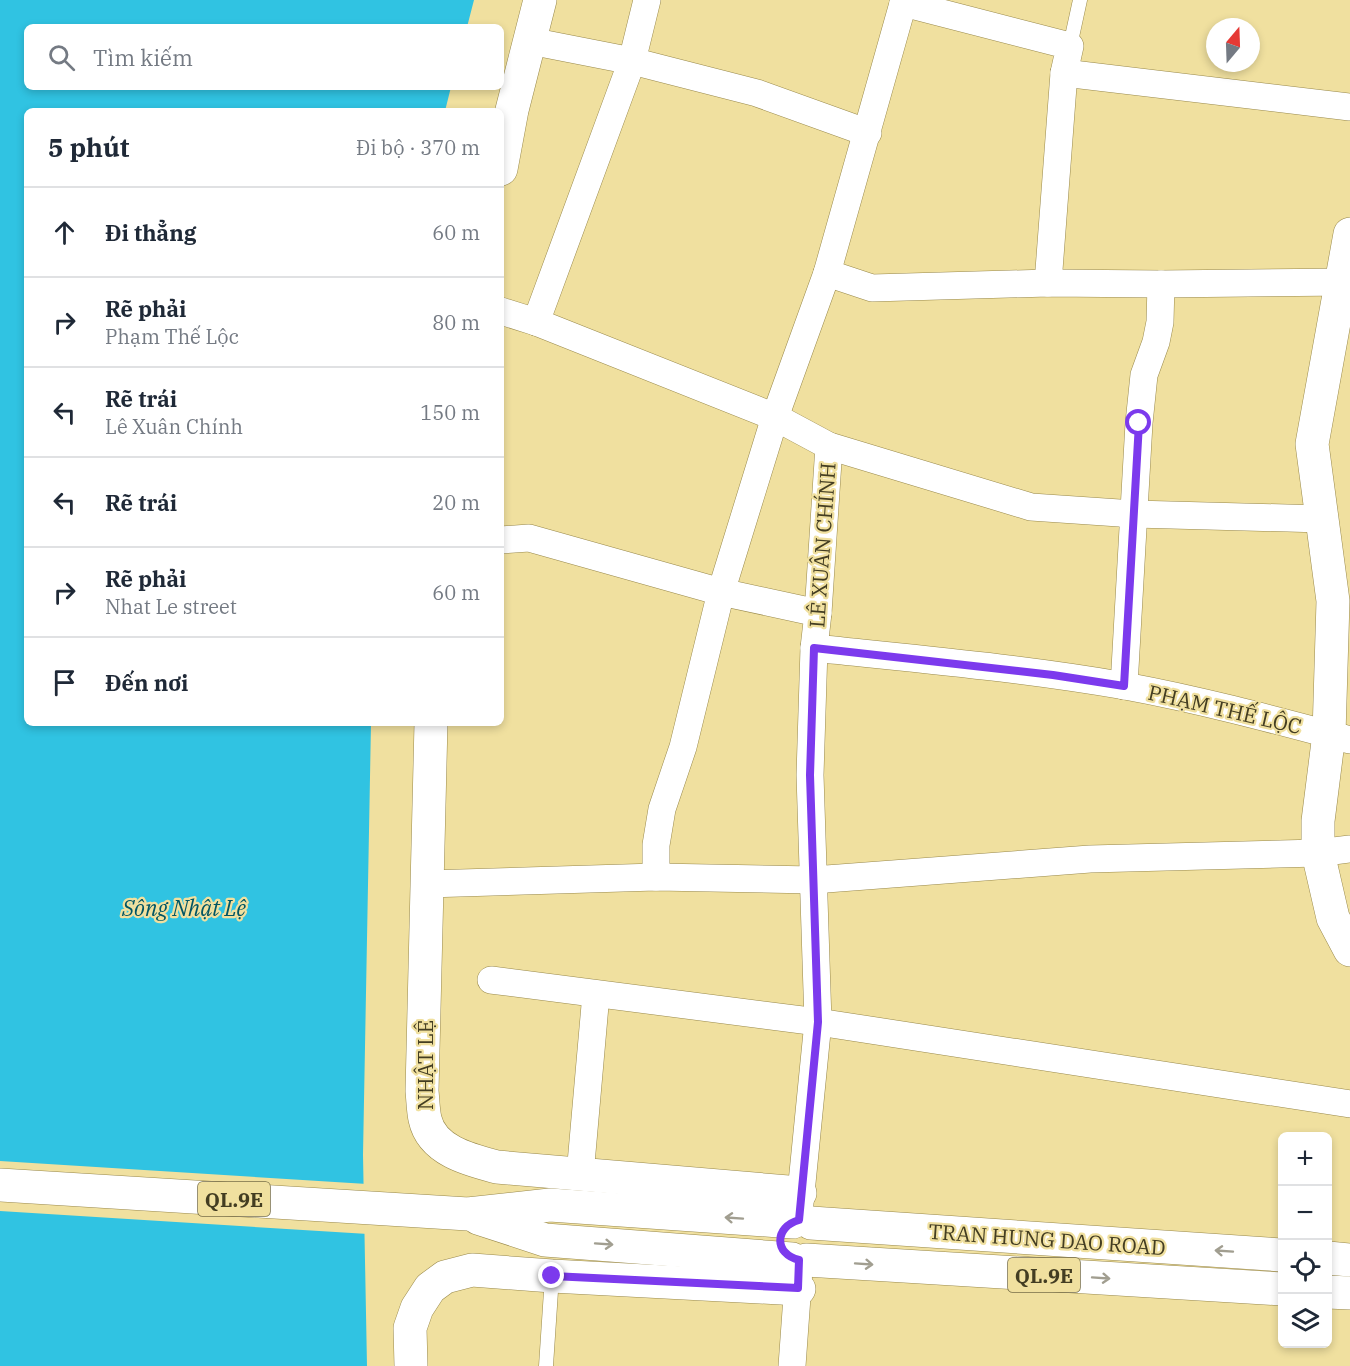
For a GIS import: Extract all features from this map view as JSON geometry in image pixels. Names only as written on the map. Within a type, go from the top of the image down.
[{"type":"street","points":[[504,154],[512,110],[540,0]]},
{"type":"street","points":[[536,322],[632,61],[647,0]]},
{"type":"street","points":[[656,877],[656,845],[662,809],[683,747],[721,592],[775,417],[827,273],[904,2],[1070,46],[1064,73],[1048,283]]},
{"type":"street","points":[[530,41],[632,61],[757,93],[868,133]]},
{"type":"street","points":[[1064,73],[1350,106]]},
{"type":"street","points":[[1350,234],[1346,282],[1312,444],[1333,601],[1340,737],[1318,821],[1318,853],[1333,918],[1350,950]]},
{"type":"street","points":[[827,273],[872,288],[1048,283],[1346,282]]},
{"type":"street","points":[[1124,686],[1139,423],[1144,375],[1156,342],[1160,322],[1161,284]]},
{"type":"street","points":[[504,312],[536,322],[775,417],[829,446],[1031,507],[1134,514],[1322,519]]},
{"type":"street","name":"LÊ XUÂN CHÍNH","points":[[801,1214],[818,1022],[810,775],[814,648],[829,446]]},
{"type":"street","points":[[504,540],[529,538],[721,592],[818,613]]},
{"type":"street","name":"PHẠM THẾ LỘC","points":[[814,648],[1053,675],[1124,686],[1213,703],[1340,737]]},
{"type":"street","name":"NHẬT LỆ","points":[[431,726],[422,1091],[425,1120],[431,1135],[448,1150],[470,1160],[497,1167],[580,1175],[801,1214]]},
{"type":"street","points":[[427,884],[656,877],[813,880],[1090,859],[1318,853],[1350,849]]},
{"type":"street","points":[[491,980],[818,1022],[1350,1104]]},
{"type":"street","points":[[580,1175],[596,994]]},
{"type":"street","name":"QL.9E","points":[[0,1185],[468,1214]]},
{"type":"street","name":"TRAN HUNG DAO ROAD","points":[[468,1214],[550,1205],[801,1214],[1278,1255]]},
{"type":"street","name":"TRAN HUNG DAO ROAD","points":[[468,1214],[545,1240],[799,1267],[1278,1289]]},
{"type":"street","points":[[792,1366],[799,1267],[782,1249],[781,1236],[787,1225],[801,1214]]},
{"type":"street","points":[[1332,1258],[1350,1260]]},
{"type":"street","points":[[411,1366],[410,1328],[417,1308],[430,1288],[445,1277],[472,1270],[552,1276],[799,1267]]},
{"type":"street","points":[[1332,1292],[1350,1293]]},
{"type":"lane","points":[[1070,46],[1080,0]]},
{"type":"lane","points":[[546,1366],[552,1276]]},
{"type":"water","name":"Sông Nhật Lệ","points":[[0,0],[474,0],[468,24],[24,24],[24,90],[450,90],[446,108],[24,108],[24,726],[371,726],[363,1155],[367,1366],[0,1366]]},
{"type":"pier","points":[[0,1161],[367,1184],[368,1234],[0,1211]]},
{"type":"route","points":[[552,1276],[798,1288],[799,1260],[787,1255],[782,1249],[781,1236],[787,1225],[799,1220],[818,1022],[810,775],[814,648],[1053,675],[1124,686],[1139,423]]}]
